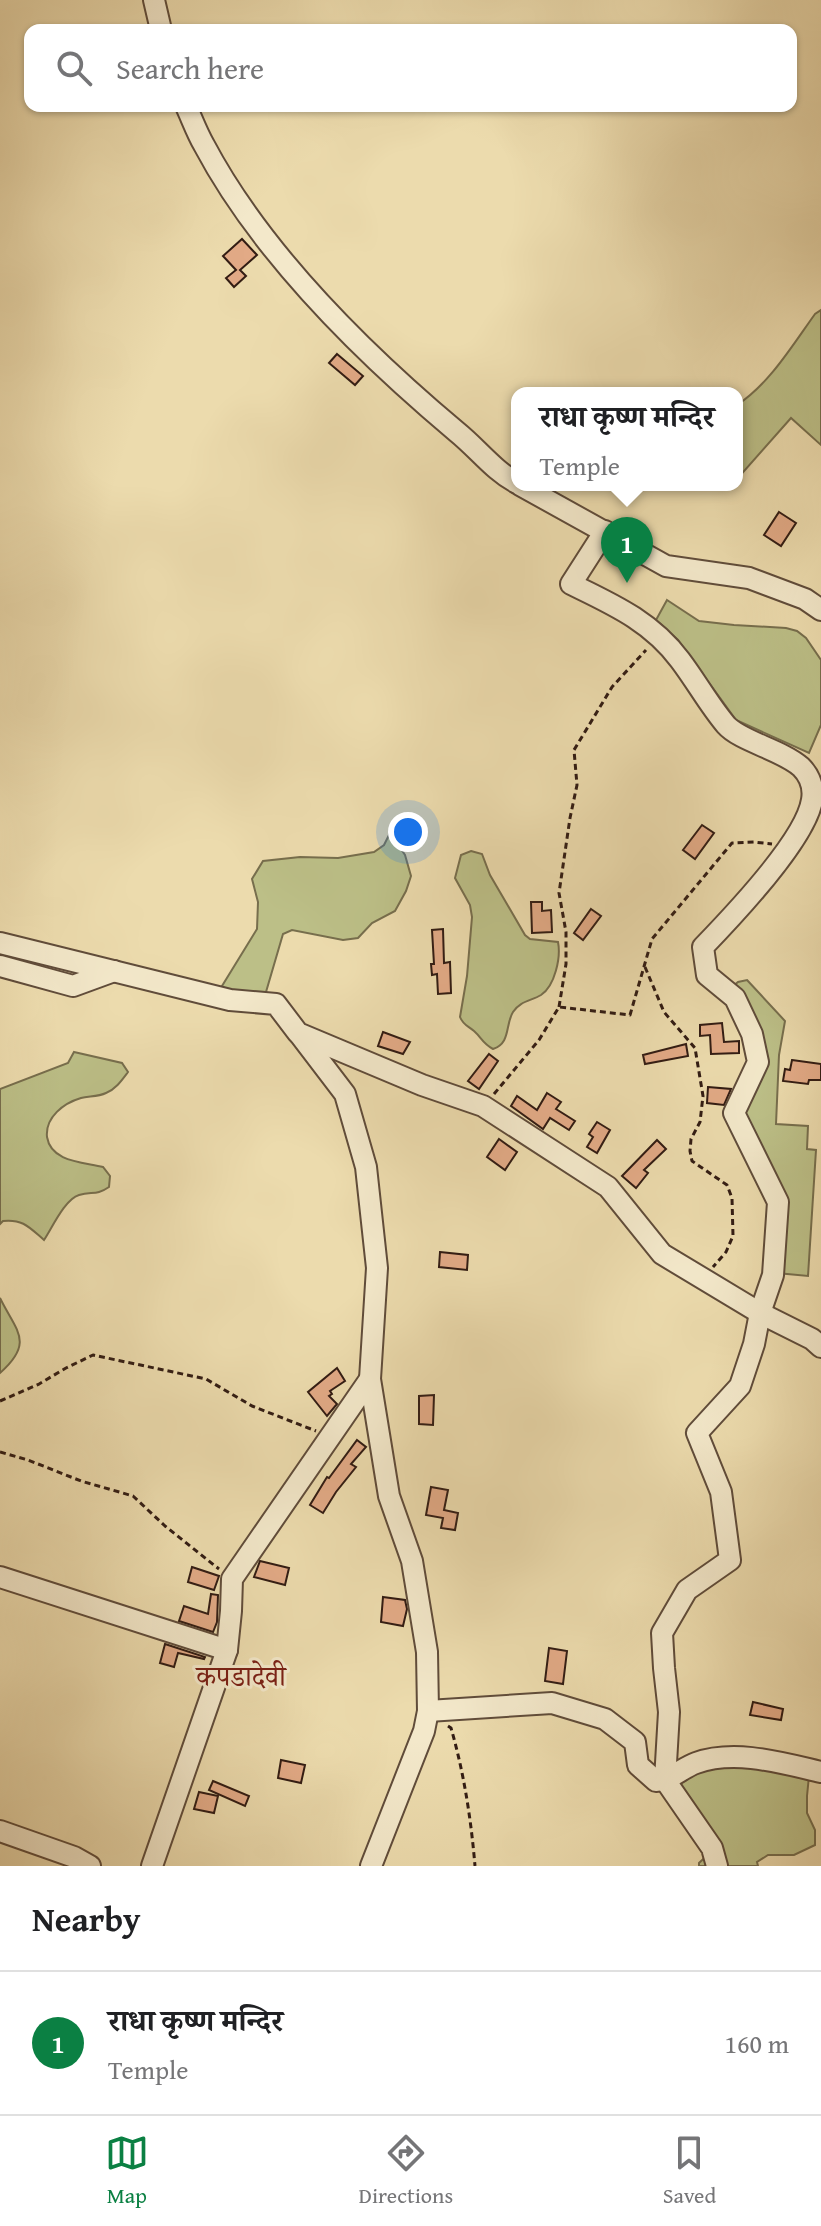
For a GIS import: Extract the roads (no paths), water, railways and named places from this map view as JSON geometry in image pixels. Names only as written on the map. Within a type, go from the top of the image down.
[{"type":"street","points":[[154,0],[160,24]]},
{"type":"street","points":[[189,112],[204,145],[237,199],[278,255],[382,365],[511,480]]},
{"type":"street","points":[[531,491],[666,566],[749,578],[805,599],[821,610]]},
{"type":"street","points":[[605,531],[571,584],[631,613],[679,658],[729,728],[802,768],[813,785],[812,802],[806,819],[790,847],[703,947],[707,975],[735,998],[752,1034],[758,1062],[734,1113],[778,1202],[773,1275],[740,1386],[697,1433],[721,1492],[730,1560],[687,1590],[662,1633],[669,1712],[665,1780],[712,1848],[717,1866]]},
{"type":"street","points":[[0,943],[230,1000],[276,1004],[345,1094],[366,1167],[377,1268],[370,1379],[389,1496],[412,1561],[427,1652],[428,1711],[424,1731],[371,1866]]},
{"type":"street","points":[[0,966],[73,986],[114,971]]},
{"type":"street","points":[[298,1033],[422,1085],[483,1106],[608,1187],[662,1254],[821,1347]]},
{"type":"street","points":[[152,1866],[227,1650],[232,1579],[370,1379]]},
{"type":"street","points":[[0,1577],[227,1650]]},
{"type":"street","points":[[428,1711],[552,1703],[605,1719],[635,1742],[638,1765],[656,1781],[665,1780],[698,1762],[736,1757],[821,1772]]},
{"type":"street","points":[[0,1831],[74,1857],[90,1866]]},
{"type":"place","name":"राधा कृष्ण मन्दिर","points":[[627,583]]},
{"type":"district","name":"कपडादेवी","points":[[241,1676]]}]
